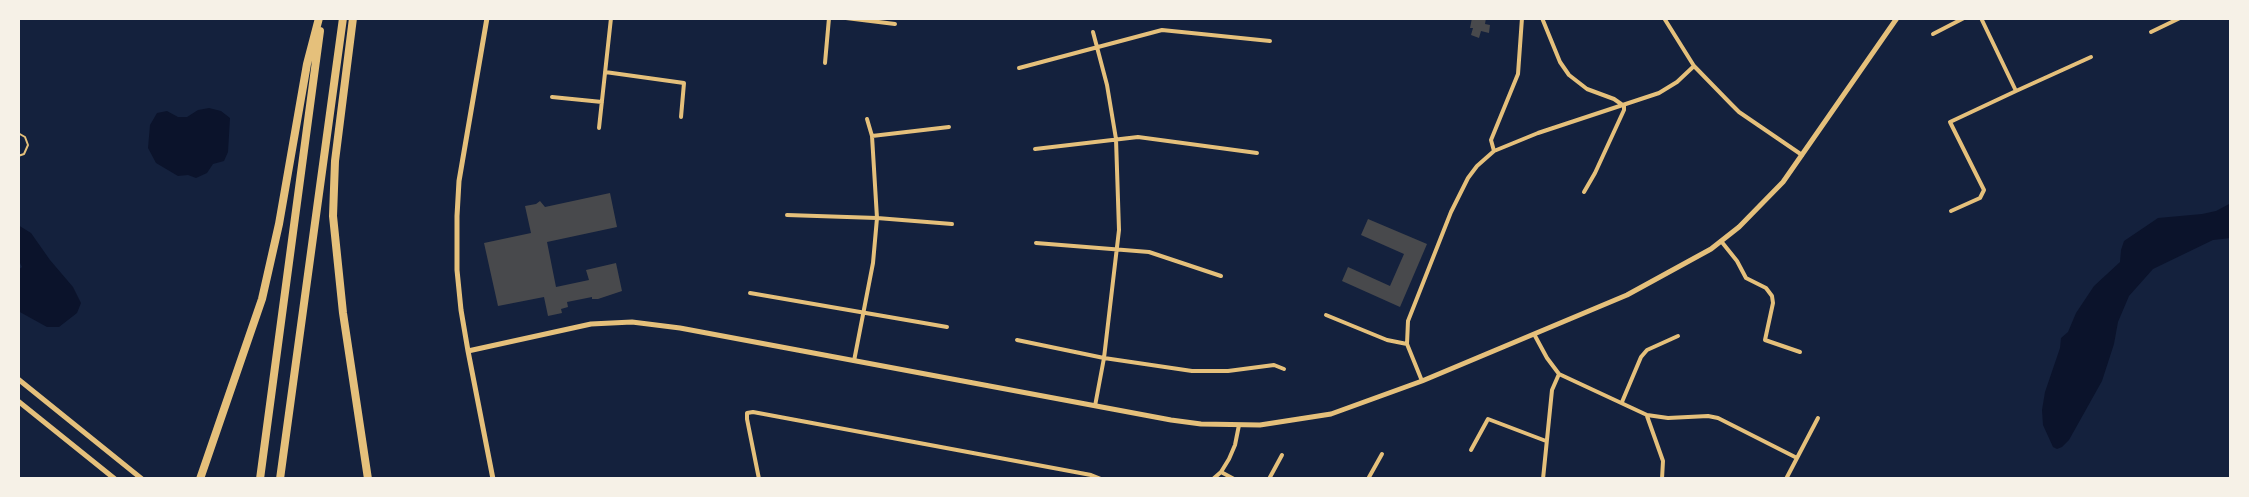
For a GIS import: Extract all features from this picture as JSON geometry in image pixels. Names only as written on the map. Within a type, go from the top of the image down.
[{"type":"highway","points":[[200,479],[262,299],[279,224],[307,64],[321,18]]},
{"type":"highway","points":[[260,479],[321,18]]},
{"type":"highway","points":[[280,479],[343,18]]},
{"type":"highway","points":[[353,18],[335,161],[333,216],[343,314],[368,479]]},
{"type":"street","points":[[487,18],[465,142],[456,216],[458,289],[493,479]]},
{"type":"street","points":[[599,128],[611,18]]},
{"type":"street","points":[[825,63],[829,18]]},
{"type":"street","points":[[846,18],[894,24]]},
{"type":"street","points":[[1494,151],[1491,140],[1518,74],[1522,18]]},
{"type":"street","points":[[1542,18],[1560,62],[1569,75],[1587,89],[1614,99],[1624,106]]},
{"type":"street","points":[[1664,18],[1694,66],[1739,112],[1802,155]]},
{"type":"street","points":[[468,351],[591,324],[632,322],[680,328],[1172,420],[1239,425],[1288,422],[1331,414],[1422,381],[1644,286],[1721,241],[1783,182],[1897,18]]},
{"type":"street","points":[[1933,34],[1964,18]]},
{"type":"street","points":[[1981,18],[2016,91]]},
{"type":"street","points":[[2151,32],[2180,18]]},
{"type":"street","points":[[1019,68],[1162,30],[1270,41]]},
{"type":"street","points":[[1093,32],[1107,85],[1116,139],[1119,230],[1104,358],[1095,406]]},
{"type":"street","points":[[1951,211],[1980,198],[1984,190],[1950,122],[2091,57]]},
{"type":"street","points":[[1422,381],[1407,344],[1406,330],[1415,300],[1451,212],[1468,178],[1477,166],[1494,151],[1538,133],[1659,93],[1677,82],[1694,66]]},
{"type":"street","points":[[605,72],[684,82],[681,117]]},
{"type":"street","points":[[552,97],[602,102]]},
{"type":"street","points":[[1584,192],[1595,173],[1624,106]]},
{"type":"street","points":[[854,361],[873,263],[877,218],[873,136],[867,119]]},
{"type":"street","points":[[873,136],[949,127]]},
{"type":"street","points":[[1035,149],[1138,137],[1257,153]]},
{"type":"street","points":[[787,215],[877,218],[952,224]]},
{"type":"street","points":[[1721,241],[1737,261],[1746,278],[1766,288],[1772,296],[1773,303],[1765,340],[1800,352]]},
{"type":"street","points":[[1036,243],[1149,252],[1221,276]]},
{"type":"street","points":[[750,293],[947,327]]},
{"type":"street","points":[[1326,315],[1387,340],[1407,344]]},
{"type":"street","points":[[1534,334],[1559,374],[1647,415],[1718,418],[1797,458]]},
{"type":"street","points":[[1622,402],[1641,357],[1647,350],[1678,336]]},
{"type":"street","points":[[1017,340],[1104,358],[1192,371],[1274,365],[1284,369]]},
{"type":"street","points":[[1543,479],[1552,390],[1559,374]]},
{"type":"street","points":[[18,379],[142,479]]},
{"type":"street","points":[[18,401],[115,479]]},
{"type":"street","points":[[759,479],[747,419],[747,414],[753,412],[1101,479]]},
{"type":"street","points":[[1647,415],[1663,461],[1662,479]]},
{"type":"street","points":[[1786,479],[1818,418]]},
{"type":"street","points":[[1471,450],[1488,419],[1546,441]]},
{"type":"street","points":[[1213,479],[1221,472],[1235,445],[1239,425]]},
{"type":"street","points":[[1368,479],[1382,454]]},
{"type":"street","points":[[1269,479],[1282,455]]},
{"type":"street","points":[[1221,472],[1234,479]]},
{"type":"lane","points":[[18,133],[25,137],[28,145],[24,154],[18,156]]},
{"type":"water","points":[[209,108],[221,111],[230,118],[228,152],[224,161],[213,164],[207,173],[196,178],[188,175],[178,176],[156,163],[148,148],[150,125],[157,113],[167,111],[178,117],[187,117],[198,110]]},
{"type":"water","points":[[2231,203],[2231,238],[2213,240],[2153,269],[2129,296],[2118,322],[2114,344],[2102,381],[2069,440],[2062,447],[2057,449],[2053,447],[2043,425],[2042,410],[2061,338],[2068,332],[2076,313],[2094,286],[2120,262],[2124,241],[2158,218],[2202,214],[2216,211]]},
{"type":"water","points":[[18,225],[31,233],[73,287],[81,303],[77,313],[59,327],[47,327],[18,311],[18,270],[22,267],[18,259]]},
{"type":"building","points":[[1472,18],[1486,18],[1485,24],[1490,25],[1489,33],[1481,31],[1479,38],[1471,35]]},
{"type":"building","points":[[610,193],[617,227],[547,242],[556,287],[589,280],[586,270],[616,263],[622,291],[598,299],[592,299],[592,297],[567,302],[568,307],[561,309],[562,313],[548,316],[544,297],[498,306],[484,243],[531,233],[525,206],[540,201],[545,207]]},
{"type":"building","points":[[1368,219],[1427,244],[1400,307],[1342,281],[1348,267],[1390,286],[1404,254],[1361,235]]}]
